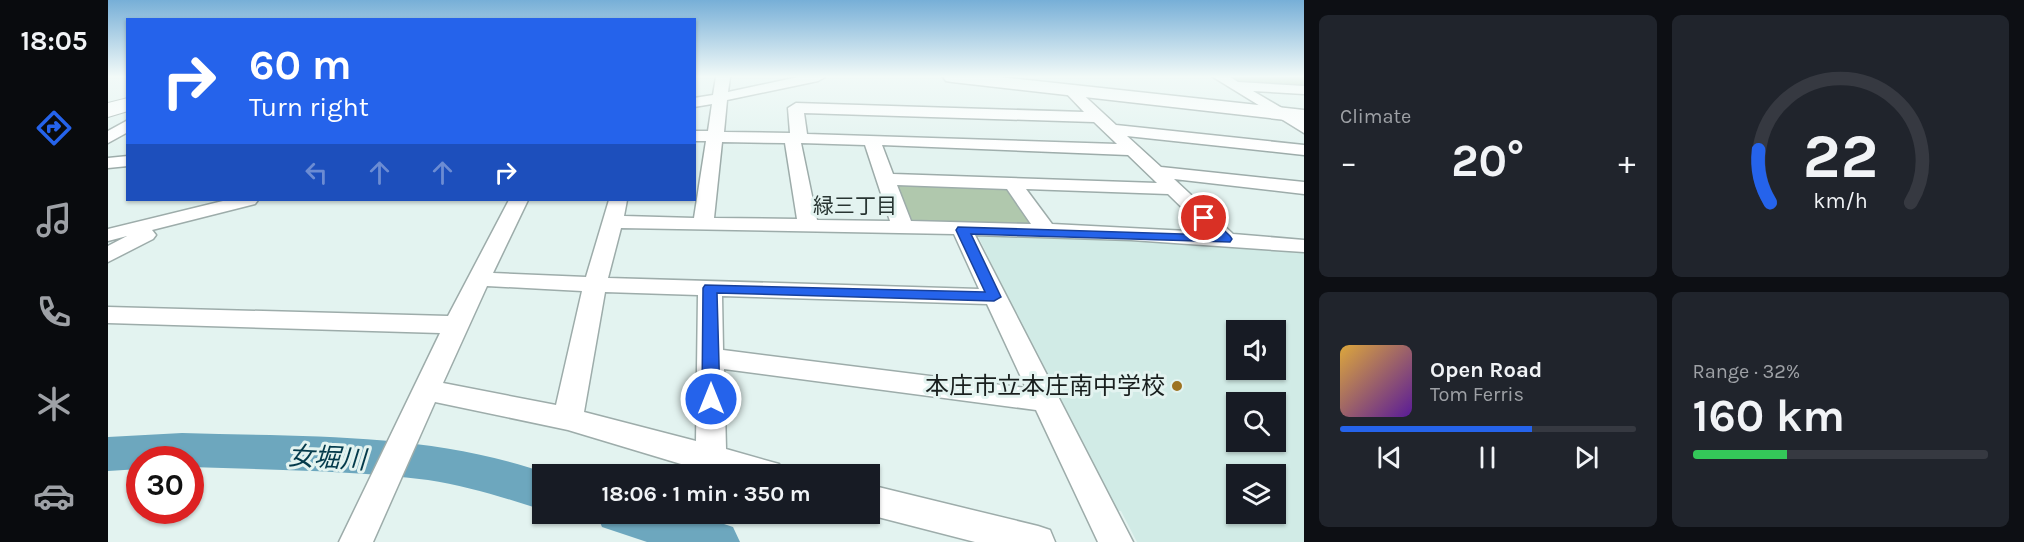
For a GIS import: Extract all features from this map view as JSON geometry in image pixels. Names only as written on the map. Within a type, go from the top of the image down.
[{"type":"highway","points":[[108,110],[126,105]]},
{"type":"main road","points":[[1195,102],[1304,116]]},
{"type":"street","points":[[703,224],[718,102]]},
{"type":"street","points":[[1086,102],[1096,117],[1226,239]]},
{"type":"street","points":[[1261,102],[1304,128]]},
{"type":"street","points":[[808,227],[796,138],[796,108],[1096,117]]},
{"type":"street","points":[[108,138],[126,126]]},
{"type":"street","points":[[1109,129],[1304,150]]},
{"type":"street","points":[[696,136],[1132,150]]},
{"type":"street","points":[[872,140],[903,228]]},
{"type":"street","points":[[108,163],[126,161]]},
{"type":"street","points":[[1155,172],[1304,188]]},
{"type":"street","points":[[885,179],[1174,189]]},
{"type":"street","points":[[1012,183],[1047,232]]},
{"type":"street","points":[[108,236],[244,201]]},
{"type":"street","points":[[358,539],[456,325],[518,201]]},
{"type":"street","points":[[568,419],[595,285],[618,201]]},
{"type":"street","points":[[108,255],[188,214]]},
{"type":"street","points":[[611,222],[1047,232],[1226,239],[1304,246]]},
{"type":"street","points":[[962,230],[1116,542]]},
{"type":"street","points":[[479,279],[595,285],[994,297]]},
{"type":"street","points":[[710,288],[711,460]]},
{"type":"street","points":[[108,315],[456,325]]},
{"type":"street","points":[[711,358],[1047,401]]},
{"type":"street","points":[[427,390],[568,419],[727,464]]},
{"type":"street","points":[[880,502],[1038,542]]},
{"type":"shaded area","name":"本庄市立本庄南中学校","points":[[977,234],[1213,241],[1221,246],[1304,253],[1304,542],[1137,542],[1121,511],[1112,510]]},
{"type":"green space","points":[[892,184],[1005,186],[1038,226],[913,226]]},
{"type":"waterway","name":"女堀川","points":[[108,454],[182,450],[339,455],[429,463],[483,473],[532,488]]},
{"type":"waterway","name":"女堀川","points":[[656,524],[717,542]]},
{"type":"place","name":"本庄市立本庄南中学校","points":[[1177,386]]},
{"type":"district","name":"緑三丁目","points":[[855,206]]},
{"type":"route","points":[[711,399],[710,288],[994,297],[962,230],[1226,239],[1204,218]]}]
